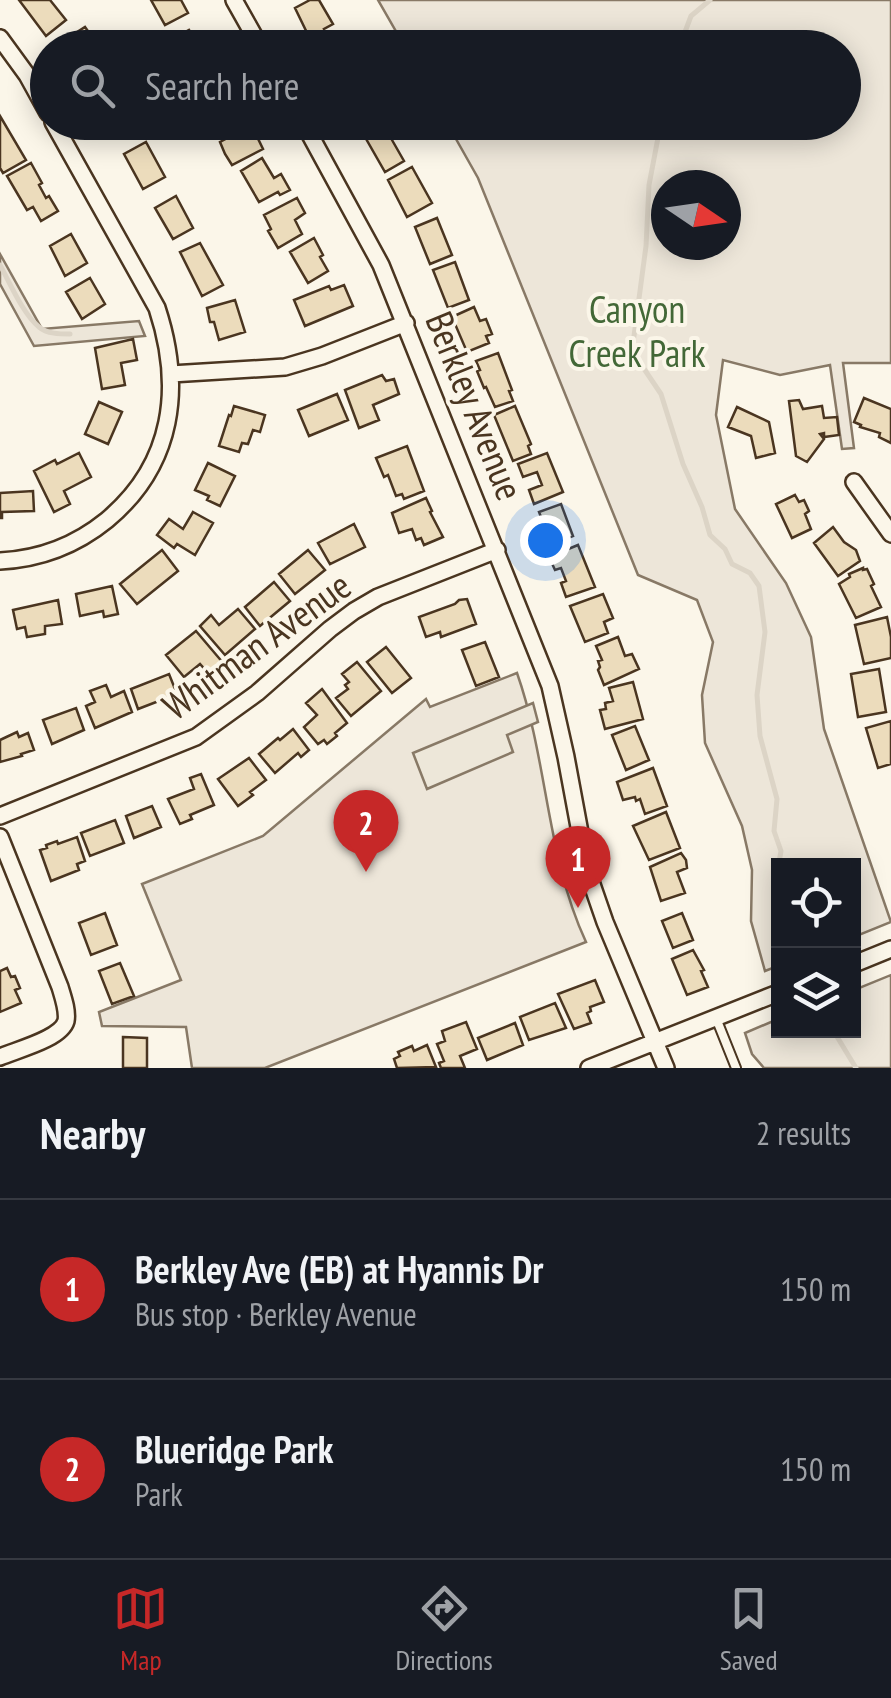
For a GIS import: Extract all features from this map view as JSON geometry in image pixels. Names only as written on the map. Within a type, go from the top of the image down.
[{"type":"street","points":[[234,0],[251,30]]},
{"type":"street","points":[[0,38],[30,80]]},
{"type":"street","points":[[0,562],[59,550],[82,539],[124,505],[158,455],[171,400],[166,335],[157,308],[63,140]]},
{"type":"street","name":"Berkley Avenue","points":[[313,140],[381,265],[550,686],[588,870],[605,922],[666,1068]]},
{"type":"street","points":[[171,374],[285,367],[406,323]]},
{"type":"street","points":[[854,482],[891,534]]},
{"type":"street","name":"Whitman Avenue","points":[[0,816],[196,737],[247,701],[330,628],[354,612],[378,598],[497,550]]},
{"type":"street","points":[[0,837],[60,987],[66,1020],[51,1037],[0,1056]]},
{"type":"street","points":[[861,961],[891,949]]},
{"type":"street","points":[[590,1068],[771,996]]},
{"type":"lane","points":[[716,1018],[736,1068]]},
{"type":"green space","name":"Canyon Creek Park","points":[[378,0],[891,0],[891,363],[843,363],[854,448],[842,449],[830,365],[780,375],[723,360],[716,415],[735,509],[786,583],[811,637],[824,729],[891,922],[861,934],[861,858],[771,858],[771,969],[765,971],[751,921],[752,870],[742,826],[705,743],[702,695],[713,642],[697,600],[638,575],[478,178],[457,140],[861,140],[861,30],[395,30]]},
{"type":"green space","points":[[0,254],[42,329],[139,321],[145,336],[34,346],[0,284]]},
{"type":"green space","points":[[517,673],[563,876],[586,942],[265,1068],[192,1068],[186,1027],[102,1026],[99,1012],[181,980],[142,884],[263,836],[426,699],[430,707]]},
{"type":"green space","points":[[891,975],[891,1068],[764,1068],[752,1054],[745,1033],[771,1022],[771,1038],[861,1038],[861,987]]},
{"type":"shaded area","points":[[533,703],[538,722],[507,735],[513,752],[427,789],[413,753]]},
{"type":"building","points":[[19,0],[50,0],[66,20],[54,30],[42,30]]},
{"type":"building","points":[[151,0],[181,0],[188,13],[165,25]]},
{"type":"building","points":[[319,0],[333,24],[325,30],[306,30],[295,8]]},
{"type":"building","points":[[0,116],[26,160],[3,173],[0,168]]},
{"type":"building","points":[[259,140],[263,149],[232,165],[220,142]]},
{"type":"building","points":[[367,140],[392,140],[404,161],[385,172]]},
{"type":"building","points":[[146,142],[165,177],[143,189],[124,154]]},
{"type":"building","points":[[262,158],[274,178],[281,174],[290,190],[259,202],[241,171]]},
{"type":"building","points":[[31,163],[46,198],[49,196],[58,211],[41,221],[33,207],[27,210],[7,176]]},
{"type":"building","points":[[412,167],[432,203],[407,217],[388,180]]},
{"type":"building","points":[[176,196],[193,228],[173,239],[155,208]]},
{"type":"building","points":[[297,198],[305,213],[295,220],[302,234],[278,248],[264,215]]},
{"type":"building","points":[[437,218],[452,255],[430,264],[415,227]]},
{"type":"building","points":[[71,234],[87,263],[65,276],[50,246]]},
{"type":"building","points":[[314,238],[328,271],[308,283],[290,252]]},
{"type":"building","points":[[200,243],[223,285],[202,296],[180,252]]},
{"type":"building","points":[[455,262],[469,300],[448,308],[433,270]]},
{"type":"building","points":[[90,278],[105,304],[82,319],[66,292]]},
{"type":"building","points":[[344,285],[353,306],[305,326],[294,300],[329,286],[331,290]]},
{"type":"building","points":[[235,300],[245,332],[219,340],[207,308]]},
{"type":"building","points":[[474,307],[480,321],[486,319],[492,334],[486,336],[489,343],[467,352],[452,317]]},
{"type":"building","points":[[133,339],[137,360],[121,363],[125,385],[102,389],[95,348]]},
{"type":"building","points":[[498,353],[513,401],[495,407],[476,361]]},
{"type":"building","points":[[382,375],[386,381],[394,379],[399,394],[373,405],[379,420],[359,428],[345,390]]},
{"type":"building","points":[[337,394],[348,420],[309,436],[298,410]]},
{"type":"building","points":[[864,398],[891,409],[891,443],[879,437],[880,433],[854,422]]},
{"type":"building","points":[[799,400],[803,409],[822,406],[824,418],[837,417],[839,435],[820,434],[824,439],[807,462],[796,456],[789,401]]},
{"type":"building","points":[[99,402],[122,412],[108,444],[85,434]]},
{"type":"building","points":[[234,406],[265,415],[260,432],[253,430],[248,444],[242,443],[239,452],[219,446]]},
{"type":"building","points":[[515,406],[531,444],[531,454],[513,461],[494,415]]},
{"type":"building","points":[[737,407],[769,422],[775,453],[756,458],[751,436],[728,427]]},
{"type":"building","points":[[407,446],[424,491],[404,499],[402,494],[396,496],[376,458]]},
{"type":"building","points":[[79,453],[91,477],[64,491],[70,504],[54,512],[34,471]]},
{"type":"building","points":[[547,453],[563,492],[534,504],[529,490],[542,485],[537,472],[523,477],[518,464]]},
{"type":"building","points":[[208,463],[235,476],[220,506],[195,490]]},
{"type":"building","points":[[33,491],[34,511],[2,512],[0,518],[0,493]]},
{"type":"building","points":[[795,495],[799,502],[804,500],[811,529],[792,538],[776,504]]},
{"type":"building","points":[[426,498],[443,537],[424,545],[421,538],[416,540],[412,529],[399,533],[392,513]]},
{"type":"building","points":[[561,504],[573,536],[543,548],[536,531],[545,527],[539,512]]},
{"type":"building","points":[[193,512],[213,523],[195,555],[177,544],[174,548],[157,535],[169,519],[183,529]]},
{"type":"building","points":[[354,524],[365,547],[330,564],[318,543]]},
{"type":"building","points":[[833,527],[856,550],[860,561],[838,576],[814,543]]},
{"type":"building","points":[[578,545],[595,587],[566,597],[561,568],[555,570],[549,557]]},
{"type":"building","points":[[162,550],[178,571],[137,604],[120,584]]},
{"type":"building","points":[[308,550],[325,570],[295,594],[279,574]]},
{"type":"building","points":[[863,568],[874,584],[871,586],[881,607],[856,618],[839,584]]},
{"type":"building","points":[[274,582],[290,601],[260,626],[245,607]]},
{"type":"building","points":[[112,586],[118,614],[104,617],[103,611],[80,616],[76,594]]},
{"type":"building","points":[[603,594],[613,618],[604,622],[608,633],[585,642],[570,606]]},
{"type":"building","points":[[467,599],[476,624],[441,637],[440,632],[426,637],[419,617]]},
{"type":"building","points":[[58,600],[62,624],[45,626],[45,634],[27,637],[25,627],[17,629],[13,610]]},
{"type":"building","points":[[238,609],[255,629],[225,655],[200,626],[211,615],[219,625]]},
{"type":"building","points":[[887,617],[891,658],[864,664],[855,625]]},
{"type":"building","points":[[196,631],[224,664],[210,675],[200,664],[184,677],[166,655]]},
{"type":"building","points":[[618,637],[625,656],[632,654],[639,669],[604,685],[598,670],[598,661],[602,660],[596,646]]},
{"type":"building","points":[[485,642],[499,677],[476,686],[462,650]]},
{"type":"building","points":[[386,647],[411,678],[392,693],[367,662]]},
{"type":"building","points":[[357,662],[381,691],[351,716],[336,698],[348,689],[345,685],[349,682],[342,674]]},
{"type":"building","points":[[879,669],[886,712],[858,717],[851,674]]},
{"type":"building","points":[[169,674],[177,694],[138,709],[131,689]]},
{"type":"building","points":[[633,682],[643,719],[605,729],[600,710],[613,701],[609,688]]},
{"type":"building","points":[[106,685],[111,697],[124,691],[132,712],[95,728],[86,706],[95,702],[90,691]]},
{"type":"building","points":[[322,689],[347,723],[327,744],[324,740],[318,744],[304,727],[317,715],[306,703]]},
{"type":"building","points":[[76,708],[84,730],[52,744],[43,720]]},
{"type":"building","points":[[891,721],[891,764],[878,768],[866,728]]},
{"type":"building","points":[[635,726],[649,760],[626,770],[612,735]]},
{"type":"building","points":[[293,729],[309,750],[301,757],[298,753],[275,773],[259,754]]},
{"type":"building","points":[[17,732],[19,737],[28,733],[34,750],[0,762],[0,740]]},
{"type":"building","points":[[249,758],[266,780],[238,806],[218,779]]},
{"type":"building","points":[[653,768],[667,806],[645,814],[640,799],[623,800],[617,782]]},
{"type":"building","points":[[201,774],[214,805],[180,824],[168,799],[194,789],[190,778]]},
{"type":"building","points":[[152,806],[161,827],[134,838],[126,816]]},
{"type":"building","points":[[666,812],[680,848],[649,860],[633,826]]},
{"type":"building","points":[[115,820],[124,843],[90,856],[81,833]]},
{"type":"building","points":[[77,837],[85,861],[77,864],[79,870],[51,881],[40,850]]},
{"type":"building","points":[[681,853],[687,868],[677,872],[685,893],[661,901],[650,867]]},
{"type":"building","points":[[105,913],[117,945],[91,955],[79,923]]},
{"type":"building","points":[[682,913],[693,940],[673,948],[662,921]]},
{"type":"building","points":[[693,950],[708,987],[687,995],[672,959]]},
{"type":"building","points":[[120,963],[134,996],[112,1004],[99,971]]},
{"type":"building","points":[[7,968],[20,988],[15,990],[21,1003],[0,1012],[0,971]]},
{"type":"building","points":[[595,980],[604,1002],[590,1007],[587,1013],[591,1023],[574,1029],[558,994]]},
{"type":"building","points":[[555,1003],[566,1028],[529,1040],[520,1017]]},
{"type":"building","points":[[466,1022],[477,1049],[460,1056],[465,1068],[441,1068],[439,1063],[444,1061],[437,1044],[445,1041],[442,1031]]},
{"type":"building","points":[[515,1023],[523,1045],[487,1060],[478,1038]]},
{"type":"building","points":[[123,1037],[147,1038],[147,1068],[123,1068]]},
{"type":"building","points":[[427,1045],[436,1067],[397,1068],[394,1059],[400,1056],[398,1052]]},
{"type":"waterway","points":[[686,30],[691,16],[710,0]]},
{"type":"waterway","points":[[658,140],[649,185],[646,246],[632,351],[661,394],[710,535],[725,549],[732,564],[750,573],[759,586],[765,632],[757,695],[760,736],[777,799],[774,831],[780,858]]},
{"type":"waterway","points":[[0,265],[22,306],[39,327],[70,334]]},
{"type":"waterway","points":[[838,1038],[856,1068]]},
{"type":"place","name":"Blueridge Park","points":[[366,872]]},
{"type":"place","name":"Berkley Ave (EB) at Hyannis Dr","points":[[578,908]]}]
